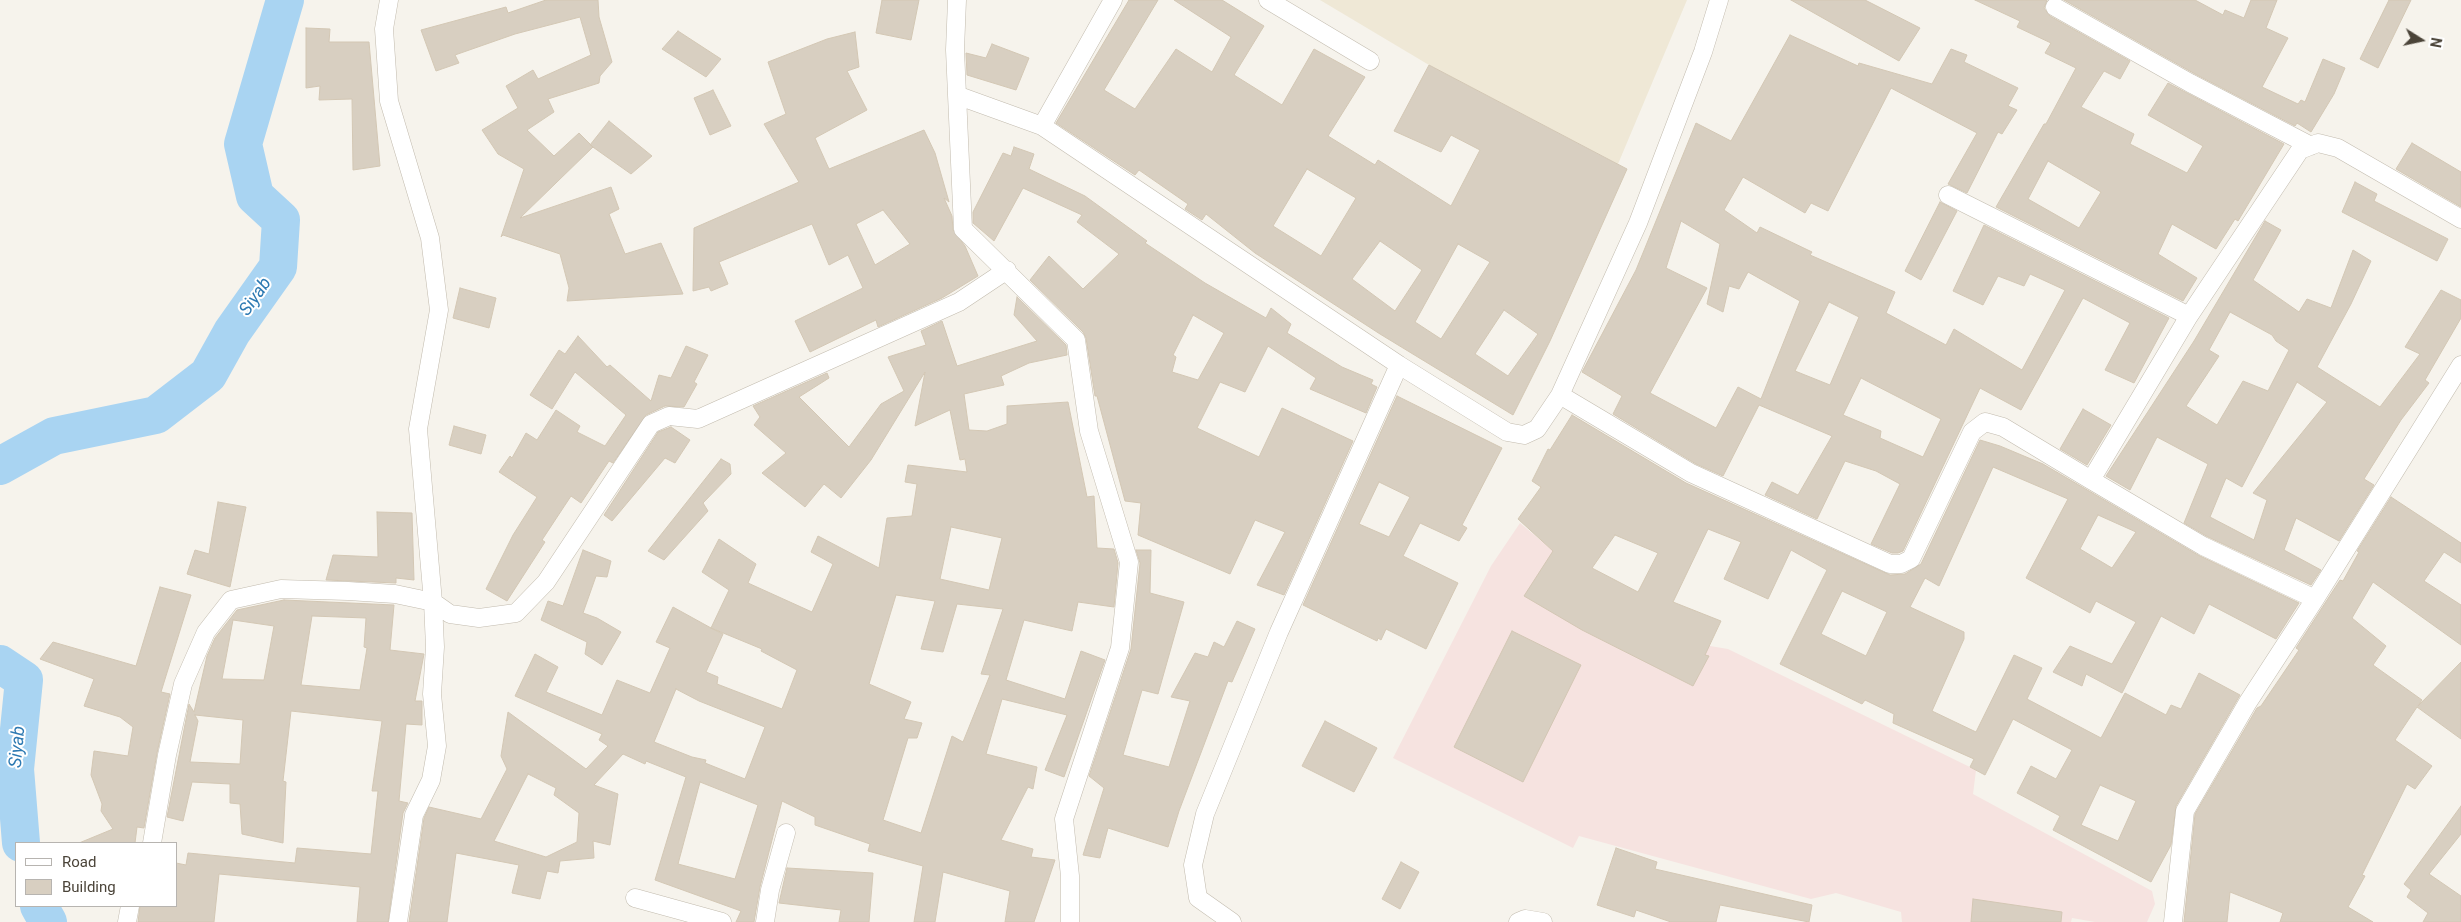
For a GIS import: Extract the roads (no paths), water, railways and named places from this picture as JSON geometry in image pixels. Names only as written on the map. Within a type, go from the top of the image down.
[{"type":"street","points":[[389,0],[384,29],[389,101],[430,238],[439,310],[418,429],[433,602],[435,647],[432,694],[437,746],[431,780],[414,815],[398,922]]},
{"type":"street","points":[[957,0],[955,50],[959,96],[963,229],[1076,340],[1089,431],[1129,562],[1120,648],[1064,819],[1070,876],[1070,922]]},
{"type":"street","points":[[1042,126],[1113,0]]},
{"type":"street","points":[[1268,0],[1370,61]]},
{"type":"street","points":[[959,96],[1042,126],[1399,365],[1507,432],[1524,435],[1538,429],[1560,395],[1638,223],[1703,52],[1720,0]]},
{"type":"street","points":[[2055,8],[2190,84],[2310,146]]},
{"type":"street","points":[[2091,480],[2189,316],[2300,150],[2318,143],[2338,148],[2461,219]]},
{"type":"street","points":[[1948,195],[2189,316]]},
{"type":"street","points":[[152,842],[167,755],[183,684],[206,632],[231,600],[281,589],[395,594],[433,602],[450,614],[479,618],[516,613],[546,582],[651,424],[669,416],[698,420],[959,302],[1006,270]]},
{"type":"street","points":[[1232,922],[1198,898],[1193,865],[1205,814],[1279,632],[1399,365]]},
{"type":"street","points":[[2173,922],[2185,811],[2248,702],[2315,599],[2461,365]]},
{"type":"street","points":[[1560,395],[1691,473],[1890,564],[1901,564],[1911,558],[1972,432],[1985,422],[2003,427],[2203,546],[2315,599]]},
{"type":"street","points":[[764,922],[770,890],[786,833]]},
{"type":"street","points":[[635,898],[722,922]]},
{"type":"street","points":[[127,922],[130,907]]},
{"type":"street","points":[[1518,922],[1525,919],[1543,922]]},
{"type":"waterway","name":"Siyab","points":[[0,466],[54,436],[156,415],[208,375],[232,332],[278,267],[281,220],[255,196],[243,144],[285,0]]},
{"type":"waterway","name":"Siyab","points":[[0,664],[24,680],[15,769],[21,842]]},
{"type":"waterway","name":"Siyab","points":[[40,907],[48,922]]}]
